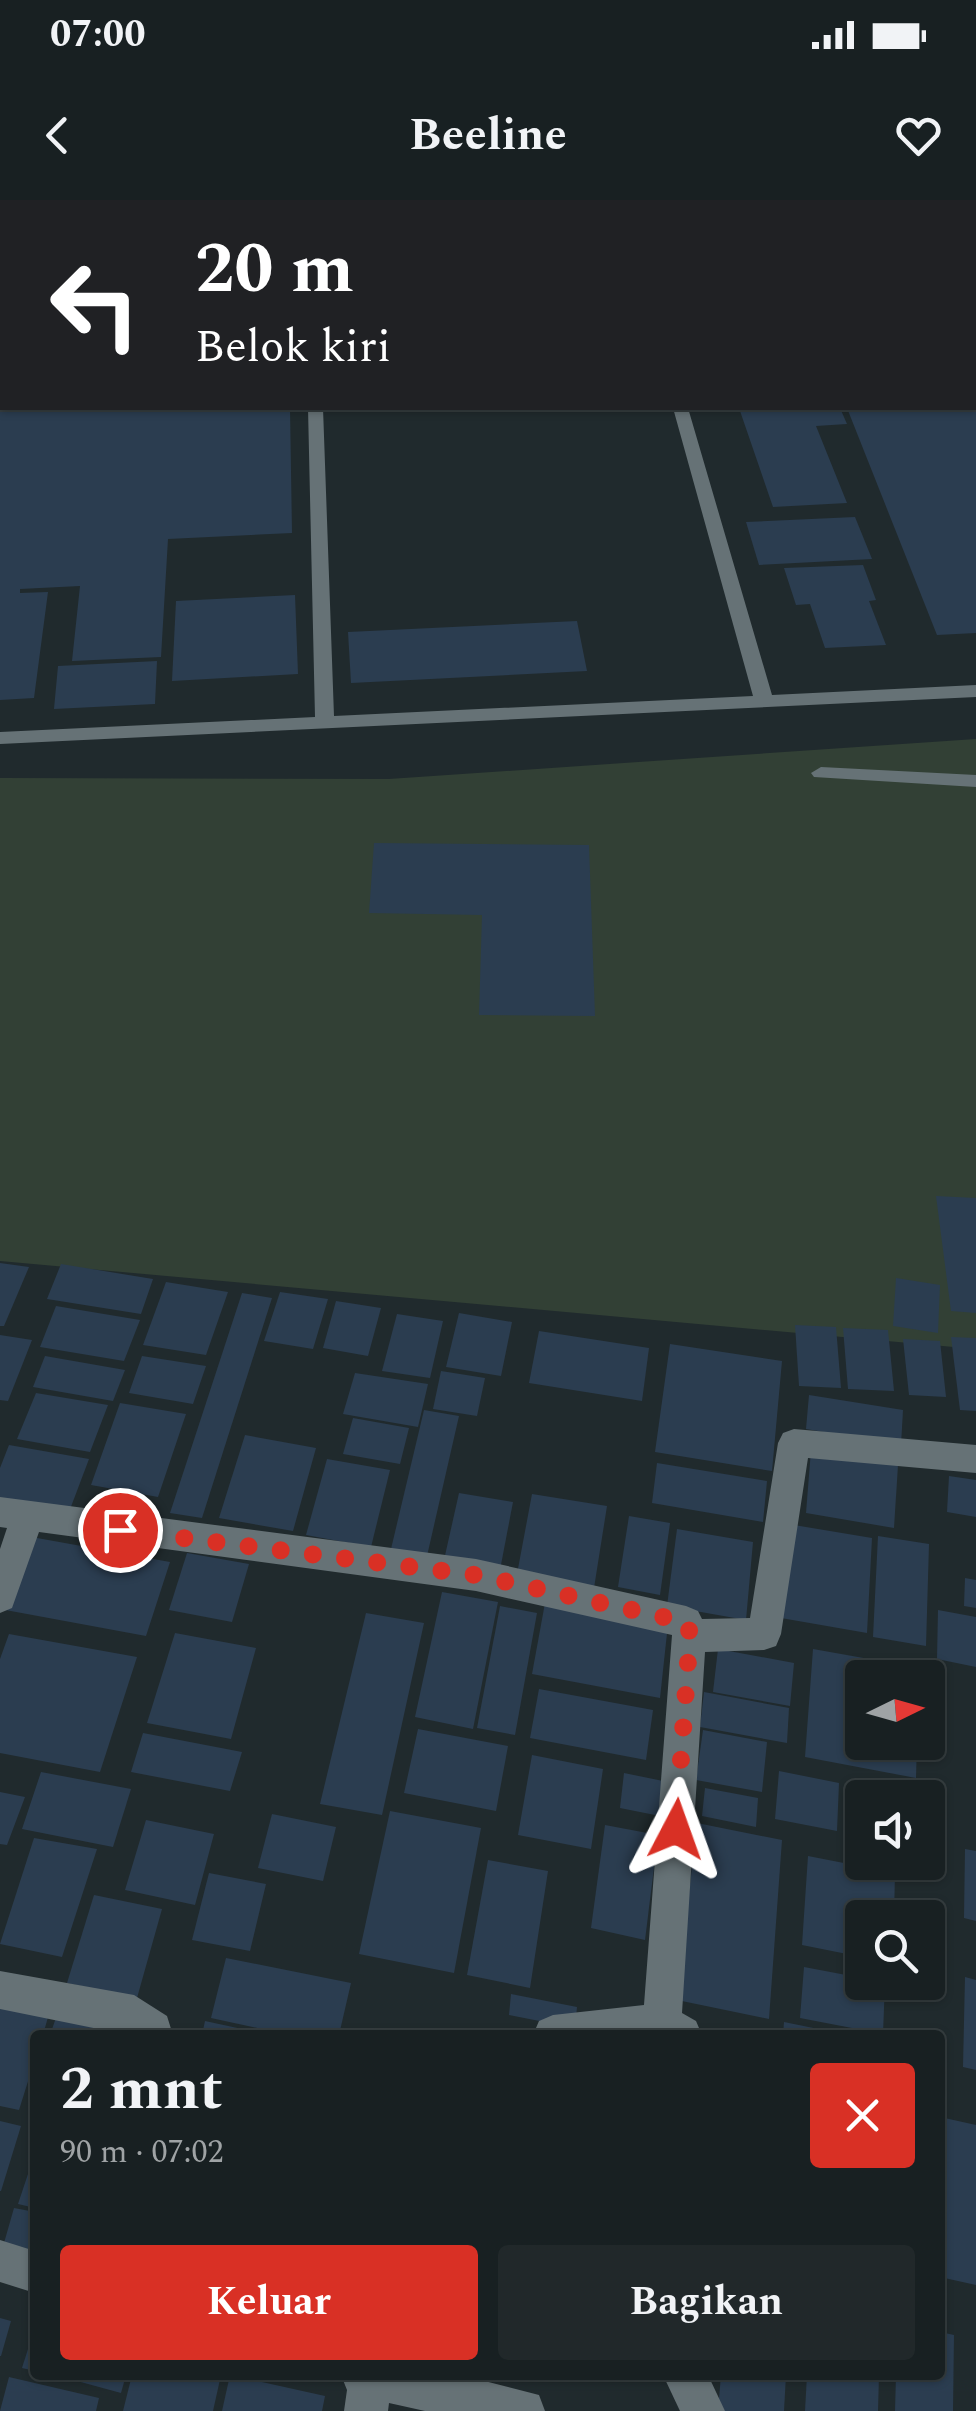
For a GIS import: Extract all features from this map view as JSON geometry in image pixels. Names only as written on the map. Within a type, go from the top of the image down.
[{"type":"street","points":[[689,1636],[764,1634],[794,1443],[976,1460]]},
{"type":"street","points":[[0,1597],[14,1514],[476,1575],[686,1622],[689,1636],[672,2029]]},
{"type":"street","points":[[0,1990],[134,2014],[153,2030]]},
{"type":"street","points":[[0,2261],[30,2270]]},
{"type":"street","points":[[688,2380],[703,2411]]},
{"type":"street","points":[[366,2388],[523,2411]]},
{"type":"lane","points":[[314,410],[324,722]]},
{"type":"lane","points":[[681,410],[764,701]]},
{"type":"lane","points":[[0,738],[976,691]]},
{"type":"lane","points":[[821,773],[976,781]]},
{"type":"green space","points":[[976,739],[976,1349],[0,1261],[0,778],[389,779]]},
{"type":"building","points":[[0,410],[290,410],[292,533],[168,539],[161,657],[72,661],[80,586],[20,589],[20,593],[48,592],[34,698],[0,700]]},
{"type":"building","points":[[740,410],[841,410],[847,424],[816,426],[847,503],[773,507]]},
{"type":"building","points":[[848,410],[976,410],[976,633],[937,635]]},
{"type":"building","points":[[855,517],[872,559],[759,565],[746,522]]},
{"type":"building","points":[[863,565],[876,600],[869,601],[886,645],[825,648],[810,604],[796,605],[784,568]]},
{"type":"building","points":[[295,595],[298,674],[172,681],[176,601]]},
{"type":"building","points":[[577,621],[587,671],[351,683],[348,632]]},
{"type":"building","points":[[157,661],[155,704],[54,709],[58,666]]},
{"type":"building","points":[[374,843],[589,845],[595,1016],[479,1015],[482,915],[369,913]]},
{"type":"building","points":[[936,1196],[976,1198],[976,1313],[951,1311]]},
{"type":"building","points":[[0,1263],[29,1267],[4,1326],[0,1326]]},
{"type":"building","points":[[61,1264],[153,1279],[141,1314],[47,1299]]},
{"type":"building","points":[[896,1278],[940,1285],[938,1333],[893,1326]]},
{"type":"building","points":[[166,1282],[228,1292],[206,1355],[143,1345]]},
{"type":"building","points":[[280,1292],[328,1299],[313,1349],[264,1341]]},
{"type":"building","points":[[242,1293],[272,1298],[202,1518],[170,1513]]},
{"type":"building","points":[[336,1301],[381,1308],[368,1356],[323,1348]]},
{"type":"building","points":[[56,1306],[140,1320],[124,1361],[40,1347]]},
{"type":"building","points":[[459,1313],[512,1322],[501,1376],[446,1367]]},
{"type":"building","points":[[397,1314],[443,1321],[430,1378],[382,1371]]},
{"type":"building","points":[[795,1325],[836,1327],[841,1388],[799,1386]]},
{"type":"building","points":[[843,1328],[888,1330],[894,1391],[848,1389]]},
{"type":"building","points":[[539,1331],[649,1348],[642,1401],[529,1383]]},
{"type":"building","points":[[0,1335],[32,1340],[8,1401],[0,1400]]},
{"type":"building","points":[[951,1337],[976,1338],[976,1411],[960,1410]]},
{"type":"building","points":[[903,1339],[940,1341],[946,1397],[909,1395]]},
{"type":"building","points":[[670,1344],[782,1361],[772,1471],[655,1452]]},
{"type":"building","points":[[45,1356],[125,1370],[113,1401],[33,1387]]},
{"type":"building","points":[[142,1356],[206,1366],[193,1404],[129,1393]]},
{"type":"building","points":[[441,1371],[485,1378],[477,1416],[433,1409]]},
{"type":"building","points":[[355,1373],[428,1384],[418,1427],[343,1414]]},
{"type":"building","points":[[36,1393],[108,1405],[90,1452],[17,1439]]},
{"type":"building","points":[[809,1395],[903,1410],[901,1445],[806,1429]]},
{"type":"building","points":[[120,1403],[186,1414],[158,1497],[91,1485]]},
{"type":"building","points":[[424,1410],[459,1416],[427,1556],[391,1549]]},
{"type":"building","points":[[353,1418],[409,1428],[400,1464],[343,1454]]},
{"type":"building","points":[[245,1435],[316,1448],[293,1531],[219,1518]]},
{"type":"building","points":[[9,1445],[89,1459],[69,1512],[0,1499],[0,1468]]},
{"type":"building","points":[[811,1450],[898,1465],[894,1528],[806,1513]]},
{"type":"building","points":[[327,1459],[390,1470],[371,1547],[306,1535]]},
{"type":"building","points":[[657,1463],[767,1481],[763,1522],[652,1503]]},
{"type":"building","points":[[949,1476],[976,1480],[976,1517],[947,1512]]},
{"type":"building","points":[[459,1493],[513,1502],[500,1570],[444,1560]]},
{"type":"building","points":[[532,1494],[607,1506],[594,1588],[517,1574]]},
{"type":"building","points":[[629,1516],[670,1523],[660,1595],[618,1587]]},
{"type":"building","points":[[788,1524],[872,1538],[867,1633],[781,1618]]},
{"type":"building","points":[[677,1529],[753,1542],[746,1620],[667,1606]]},
{"type":"building","points":[[26,1536],[170,1562],[146,1636],[0,1609]]},
{"type":"building","points":[[878,1536],[929,1544],[926,1646],[873,1637]]},
{"type":"building","points":[[187,1553],[249,1564],[232,1622],[169,1610]]},
{"type":"building","points":[[965,1578],[976,1580],[976,1608],[964,1606]]},
{"type":"building","points":[[442,1592],[498,1602],[473,1729],[415,1717]]},
{"type":"building","points":[[545,1603],[668,1624],[660,1698],[532,1674]]},
{"type":"building","points":[[500,1606],[537,1613],[515,1735],[477,1728]]},
{"type":"building","points":[[938,1610],[976,1617],[976,1667],[937,1659]]},
{"type":"building","points":[[366,1613],[424,1623],[382,1815],[320,1804]]},
{"type":"building","points":[[175,1633],[256,1648],[231,1739],[147,1723]]},
{"type":"building","points":[[9,1634],[137,1657],[100,1772],[0,1753],[0,1659]]},
{"type":"building","points":[[718,1649],[794,1663],[790,1706],[713,1692]]},
{"type":"building","points":[[813,1649],[875,1660],[845,1660],[845,1760],[916,1760],[916,1778],[805,1757]]},
{"type":"building","points":[[539,1689],[653,1710],[646,1760],[530,1738]]},
{"type":"building","points":[[704,1692],[789,1708],[787,1743],[700,1727]]},
{"type":"building","points":[[418,1729],[508,1746],[496,1811],[404,1793]]},
{"type":"building","points":[[703,1730],[767,1742],[762,1792],[696,1780]]},
{"type":"building","points":[[143,1733],[242,1752],[230,1791],[131,1772]]},
{"type":"building","points":[[532,1755],[603,1769],[591,1849],[518,1835]]},
{"type":"building","points":[[779,1771],[839,1783],[837,1831],[775,1819]]},
{"type":"building","points":[[41,1772],[131,1789],[113,1847],[22,1829]]},
{"type":"building","points":[[624,1773],[668,1782],[665,1817],[620,1808]]},
{"type":"building","points":[[705,1788],[758,1798],[756,1827],[702,1816]]},
{"type":"building","points":[[0,1792],[25,1797],[7,1845],[0,1844]]},
{"type":"building","points":[[390,1811],[481,1828],[454,1973],[359,1954]]},
{"type":"building","points":[[272,1814],[336,1827],[323,1881],[258,1868]]},
{"type":"building","points":[[146,1820],[214,1834],[195,1905],[125,1890]]},
{"type":"building","points":[[697,1823],[782,1840],[769,2019],[677,2000]]},
{"type":"building","points":[[605,1825],[658,1835],[645,1940],[591,1928]]},
{"type":"building","points":[[34,1838],[97,1849],[62,1957],[0,1944]]},
{"type":"building","points":[[965,1849],[976,1851],[976,1921],[964,1918]]},
{"type":"building","points":[[808,1856],[845,1863],[845,1880],[895,1880],[894,1900],[845,1900],[845,1954],[802,1945]]},
{"type":"building","points":[[488,1860],[548,1871],[530,1988],[467,1975]]},
{"type":"building","points":[[209,1873],[266,1884],[250,1951],[192,1940]]},
{"type":"building","points":[[94,1895],[162,1909],[137,1998],[67,1983]]},
{"type":"building","points":[[226,1958],[351,1983],[340,2030],[267,2030],[211,2018]]},
{"type":"building","points":[[804,1967],[845,1975],[845,2000],[884,2000],[883,2030],[800,2018]]},
{"type":"building","points":[[965,1977],[976,1980],[976,2070],[963,2067]]},
{"type":"building","points":[[511,1994],[577,2007],[575,2028],[509,2015]]},
{"type":"building","points":[[0,2006],[48,2017],[44,2030],[30,2030],[30,2075],[19,2110],[0,2106]]},
{"type":"building","points":[[58,2012],[119,2030],[52,2030]]},
{"type":"building","points":[[205,2021],[247,2030],[203,2030]]},
{"type":"building","points":[[784,2022],[823,2030],[783,2030]]},
{"type":"building","points":[[945,2118],[976,2125],[976,2285],[945,2278]]},
{"type":"building","points":[[0,2121],[21,2126],[1,2191],[0,2191]]},
{"type":"building","points":[[30,2168],[30,2207],[18,2204]]},
{"type":"building","points":[[14,2208],[30,2211],[30,2264],[0,2257]]},
{"type":"building","points":[[0,2318],[11,2321],[1,2356],[0,2356]]},
{"type":"building","points":[[945,2333],[954,2335],[953,2411],[895,2411],[896,2380],[945,2380]]},
{"type":"building","points":[[30,2343],[30,2370],[22,2368]]},
{"type":"building","points":[[9,2377],[99,2398],[96,2411],[0,2411]]},
{"type":"building","points":[[73,2380],[125,2380],[121,2393]]},
{"type":"building","points":[[131,2380],[220,2380],[213,2411],[123,2411]]},
{"type":"building","points":[[229,2380],[253,2380],[325,2396],[322,2411],[222,2411]]},
{"type":"building","points":[[721,2380],[786,2380],[784,2411],[718,2411]]},
{"type":"building","points":[[807,2380],[879,2380],[878,2411],[805,2411]]},
{"type":"route","points":[[120,1530],[476,1575],[679,1618],[686,1622],[690,1633],[676,1829]]}]
